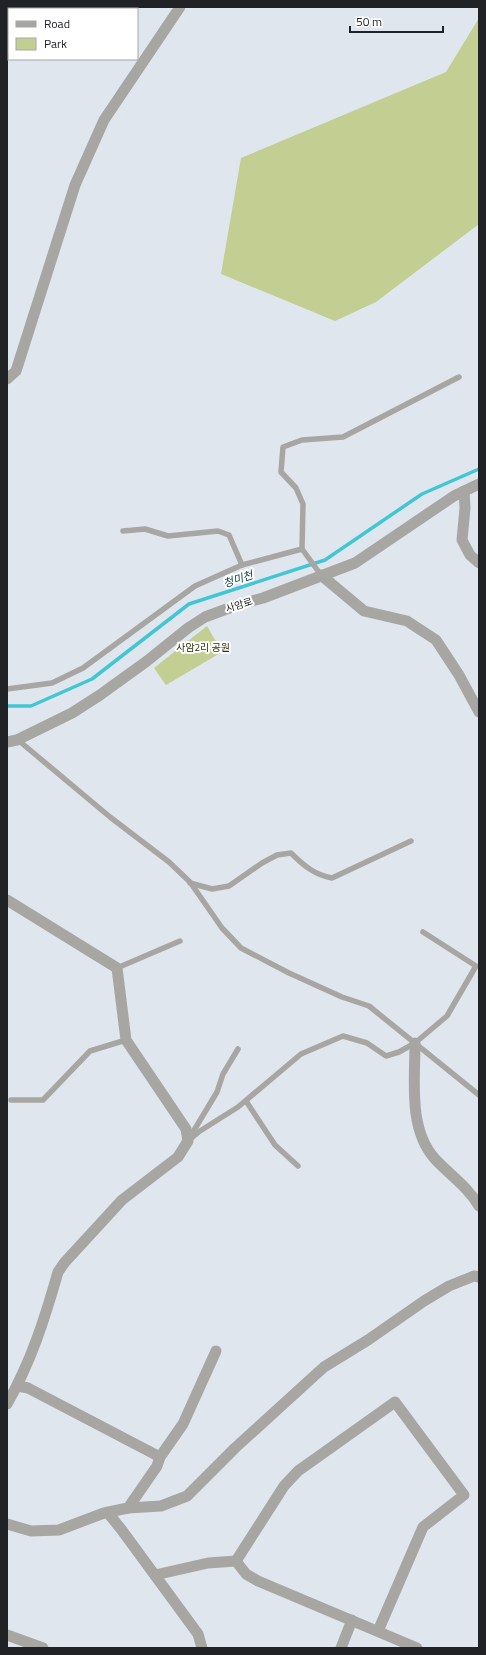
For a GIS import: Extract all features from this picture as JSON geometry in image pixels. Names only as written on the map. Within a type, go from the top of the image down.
[{"type":"street","points":[[7,379],[16,371],[75,185],[104,120],[180,7]]},
{"type":"street","name":"사암로","points":[[12,741],[72,713],[100,695],[147,661],[188,628],[205,617],[240,604],[263,598],[355,563],[454,496],[479,484]]},
{"type":"street","points":[[464,491],[465,508],[462,540],[470,555],[479,563]]},
{"type":"street","points":[[322,575],[364,611],[407,621],[436,640],[459,675],[479,712]]},
{"type":"street","points":[[7,900],[117,968],[126,1040],[186,1129],[188,1141],[178,1157],[122,1200],[65,1262],[58,1272],[35,1346],[18,1386],[7,1404]]},
{"type":"street","points":[[414,1044],[416,1114],[425,1143],[434,1158],[474,1196],[479,1206]]},
{"type":"street","points":[[7,1524],[31,1531],[59,1530],[108,1512],[128,1508],[161,1506],[187,1496],[236,1448],[324,1367],[368,1340],[448,1286],[474,1276],[479,1277]]},
{"type":"street","points":[[128,1508],[157,1466],[160,1457],[183,1424],[216,1352]]},
{"type":"street","points":[[18,1386],[28,1388],[160,1457]]},
{"type":"street","points":[[236,1561],[284,1486],[298,1471],[395,1402],[464,1496],[423,1527],[378,1631]]},
{"type":"street","points":[[108,1512],[156,1575],[198,1634],[202,1648]]},
{"type":"street","points":[[156,1575],[208,1563],[236,1561]]},
{"type":"street","points":[[236,1561],[246,1574],[258,1581],[417,1648]]},
{"type":"street","points":[[342,1648],[352,1620]]},
{"type":"street","points":[[7,1636],[43,1648]]},
{"type":"lane","points":[[322,575],[302,549],[303,504],[296,488],[282,472],[283,448],[302,440],[343,437],[459,377]]},
{"type":"lane","points":[[123,531],[145,528],[168,536],[218,531],[229,536],[242,565]]},
{"type":"lane","points":[[7,689],[52,683],[83,668],[195,586],[242,565],[302,549]]},
{"type":"lane","points":[[12,741],[169,862],[190,882],[222,928],[241,948],[289,973],[342,997],[369,1006],[414,1044],[479,1095]]},
{"type":"lane","points":[[190,882],[212,890],[229,886],[262,863],[277,855],[291,854],[307,868],[323,876],[332,878],[411,841]]},
{"type":"lane","points":[[188,1141],[200,1131],[246,1101],[301,1054],[343,1036],[367,1043],[386,1056],[399,1052],[414,1044],[447,1016],[476,966],[423,932]]},
{"type":"lane","points":[[117,968],[180,942]]},
{"type":"lane","points":[[11,1100],[43,1100],[90,1051],[126,1040]]},
{"type":"lane","points":[[188,1141],[217,1092],[223,1074],[238,1049]]},
{"type":"lane","points":[[246,1101],[275,1145],[298,1166]]},
{"type":"green space","points":[[7,7],[79,7],[8,8],[7,45]]},
{"type":"green space","points":[[479,18],[479,224],[376,302],[335,321],[221,274],[241,158],[446,72]]},
{"type":"green space","name":"사암2리 공원","points":[[207,626],[222,652],[166,685],[154,668]]},
{"type":"waterway","name":"청미천","points":[[7,706],[31,706],[92,679],[189,604],[325,560],[422,494],[479,469]]}]
